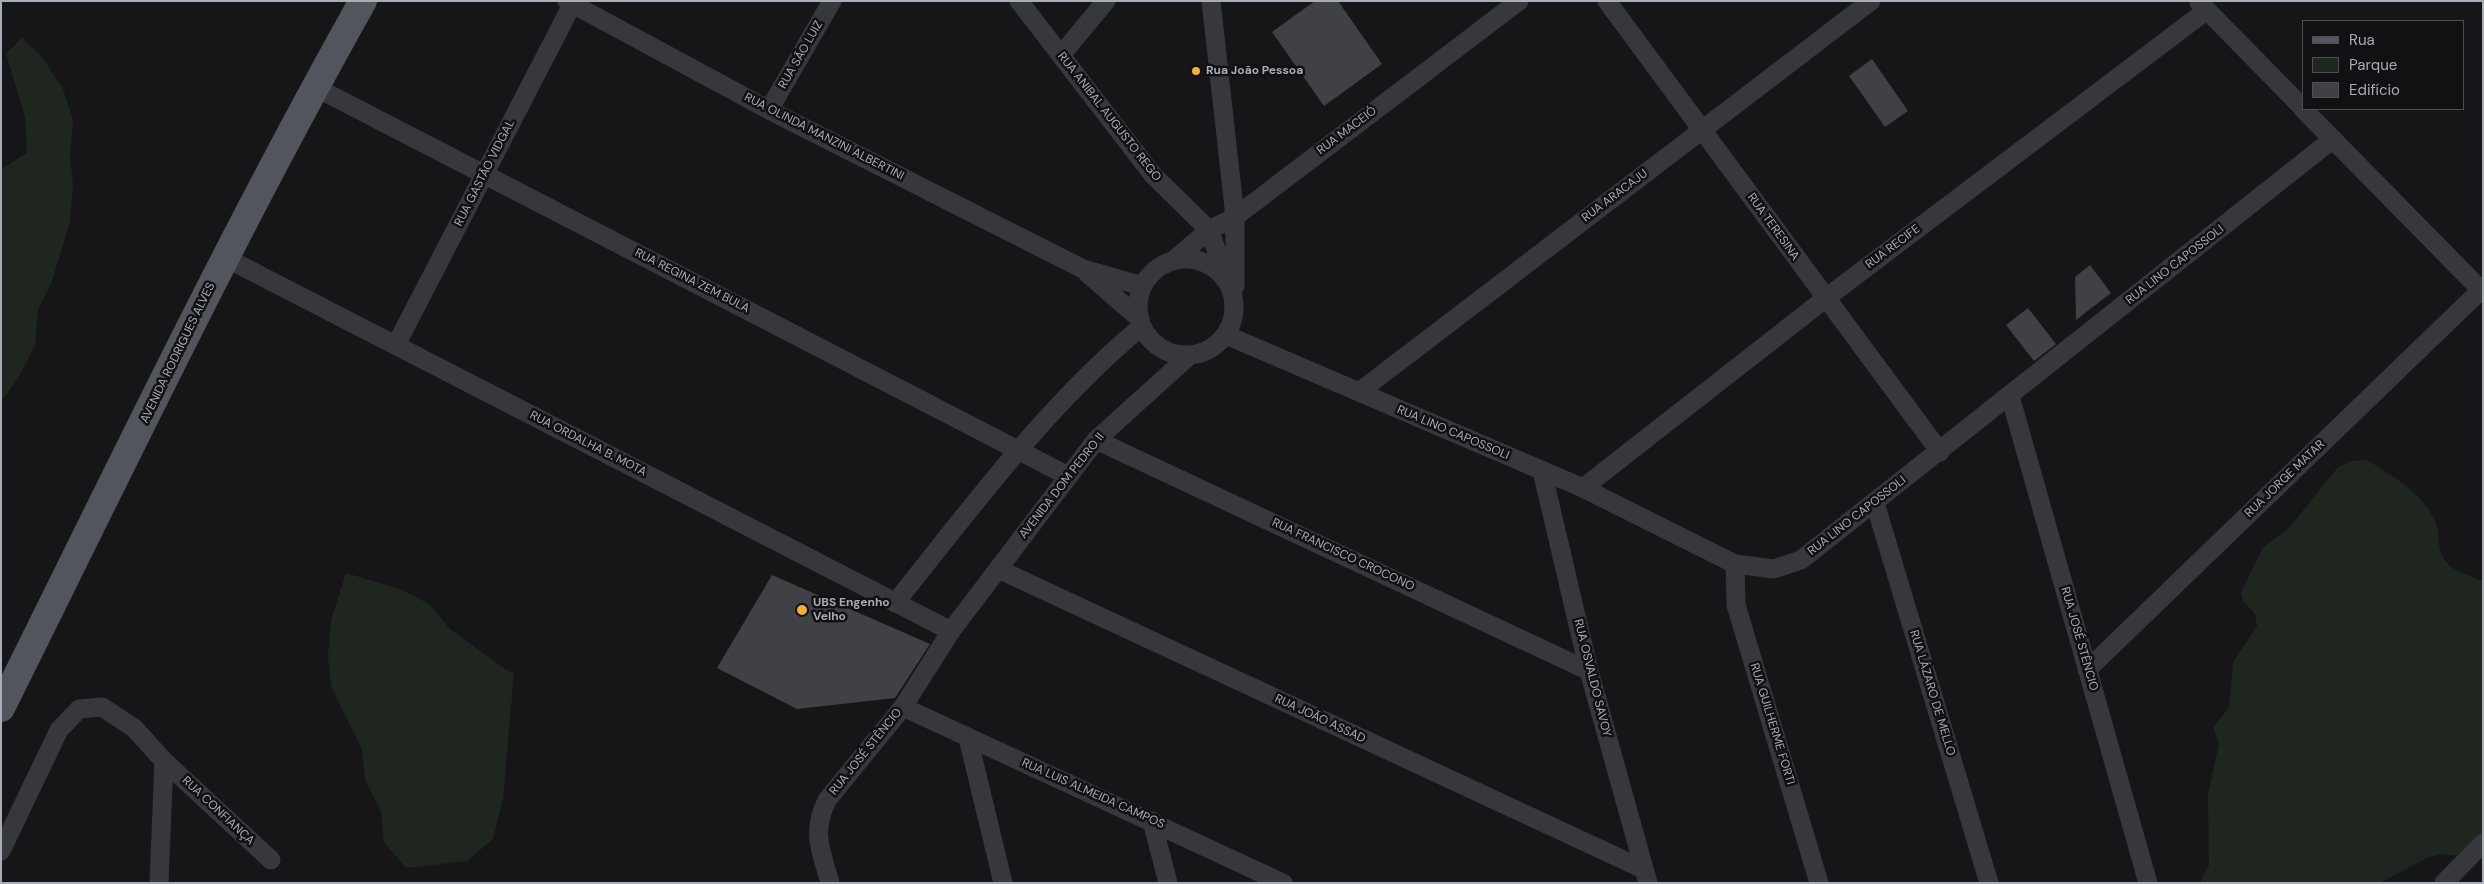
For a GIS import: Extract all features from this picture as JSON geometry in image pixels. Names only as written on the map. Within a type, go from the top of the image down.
[{"type":"main road","name":"AVENIDA RODRIGUES ALVES","points":[[1,708],[226,258],[315,87],[363,1]]},
{"type":"street","name":"RUA SÃO LUIZ","points":[[769,110],[832,1]]},
{"type":"street","name":"RUA ANIBAL AUGUSTO REGO","points":[[1019,1],[1153,175],[1209,230],[1231,291]]},
{"type":"street","points":[[1061,55],[1106,1]]},
{"type":"street","points":[[1211,1],[1235,217],[1231,291],[1234,318],[1226,335],[1210,350],[1189,356],[1170,353],[1153,343],[1141,323],[1137,307],[1142,286],[1156,269],[1175,259],[1197,259],[1216,268],[1231,291]]},
{"type":"street","name":"RUA MACEIÓ","points":[[1175,259],[1209,230],[1235,217],[1519,1]]},
{"type":"street","name":"RUA TERESINA","points":[[1607,1],[1940,452]]},
{"type":"street","name":"RUA ARACAJU","points":[[1359,392],[1872,1]]},
{"type":"street","name":"RUA OLINDA MANZINI ALBERTINI","points":[[571,2],[769,110],[1083,269],[1142,286]]},
{"type":"street","name":"RUA GASTÃO VIDGAL","points":[[396,345],[485,174],[571,2]]},
{"type":"street","points":[[2203,6],[2302,107]]},
{"type":"street","name":"RUA RECIFE","points":[[1583,488],[2203,6]]},
{"type":"street","name":"RUA REGINA ZEM BULA","points":[[315,87],[1068,476]]},
{"type":"street","points":[[2305,110],[2482,290]]},
{"type":"street","name":"RUA LINO CAPOSSOLI","points":[[1226,335],[1583,488],[1735,564],[1774,569],[1801,560],[1940,452],[2333,139]]},
{"type":"street","name":"RUA ORDALHA B. MOTA","points":[[226,258],[951,631]]},
{"type":"street","name":"RUA OLINDA MANZINI ALBERTINI","points":[[1083,269],[1141,323]]},
{"type":"street","name":"RUA JORGE MATAR","points":[[2088,670],[2482,290]]},
{"type":"street","points":[[895,603],[1018,450],[1141,323]]},
{"type":"street","name":"AVENIDA DOM PEDRO II","points":[[951,631],[1096,440],[1189,356]]},
{"type":"street","name":"RUA JOSÉ STÊNCIO","points":[[2010,396],[2148,883]]},
{"type":"street","name":"RUA FRANCISCO CROCONO","points":[[1096,440],[1589,671]]},
{"type":"street","name":"RUA OSVALDO SAVOY","points":[[1542,471],[1589,671],[1645,876]]},
{"type":"street","name":"RUA LÁZARO DE MELLO","points":[[1874,503],[1989,883]]},
{"type":"street","name":"RUA GUILHERME FORTI","points":[[1735,564],[1736,605],[1819,883]]},
{"type":"street","name":"RUA JOÃO ASSAD","points":[[998,568],[1645,876]]},
{"type":"street","name":"RUA JOSÉ STÊNCIO","points":[[830,883],[817,835],[820,816],[827,800],[903,706],[951,631]]},
{"type":"street","name":"RUA LUIS ALMEIDA CAMPOS","points":[[903,706],[968,738],[1152,821],[1283,883]]},
{"type":"street","name":"RUA CONFIANÇA","points":[[1,851],[59,730],[79,709],[102,707],[134,728],[164,761],[271,860]]},
{"type":"street","points":[[968,738],[1003,883]]},
{"type":"street","name":"RUA CONFIANÇA","points":[[160,883],[164,761]]},
{"type":"street","points":[[1152,821],[1168,883]]},
{"type":"street","points":[[2444,883],[2483,843]]},
{"type":"green space","points":[[22,38],[42,57],[63,89],[73,120],[70,156],[73,186],[70,222],[52,281],[38,310],[35,346],[20,375],[1,402],[1,170],[27,152],[25,116],[6,54]]},
{"type":"green space","points":[[2366,460],[2400,482],[2424,503],[2438,530],[2440,550],[2446,562],[2470,577],[2483,581],[2483,851],[2470,857],[2440,854],[2427,858],[2380,883],[2200,883],[2209,865],[2208,794],[2219,744],[2213,728],[2229,707],[2233,662],[2257,626],[2255,614],[2243,601],[2241,593],[2263,547],[2289,528],[2338,467],[2351,461]]},
{"type":"green space","points":[[346,573],[400,589],[429,604],[451,630],[508,671],[514,673],[503,798],[493,839],[467,861],[406,868],[384,842],[381,811],[365,780],[362,749],[331,686],[328,656],[331,620]]},
{"type":"building","points":[[1315,1],[1338,1],[1382,64],[1324,106],[1272,32]]},
{"type":"building","points":[[1872,59],[1908,111],[1885,127],[1849,76]]},
{"type":"building","points":[[2090,265],[2111,293],[2076,320],[2075,277]]},
{"type":"building","points":[[2028,308],[2056,344],[2034,361],[2006,325]]},
{"type":"building","name":"UBS Engenho Velho","points":[[772,575],[930,644],[895,698],[797,709],[717,668]]},
{"type":"place","name":"Rua João Pessoa","points":[[1196,71]]},
{"type":"place","name":"UBS Engenho Velho","points":[[802,610]]}]
